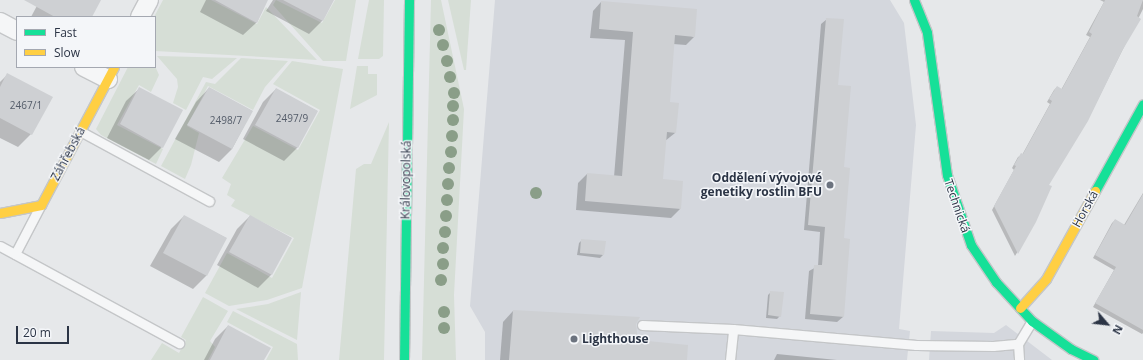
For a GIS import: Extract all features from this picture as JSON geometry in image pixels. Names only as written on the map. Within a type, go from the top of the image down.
[{"type":"street","points":[[140,16],[148,0]]},
{"type":"street","name":"Královopolská","points":[[404,360],[409,0]]},
{"type":"street","name":"Technická","points":[[914,0],[927,33],[933,65],[946,175],[971,245],[996,282],[1032,321],[1071,349],[1094,360]]},
{"type":"street","points":[[0,22],[16,30]]},
{"type":"street","points":[[88,68],[111,73]]},
{"type":"street","name":"Záhřebská","points":[[41,205],[111,73]]},
{"type":"street","name":"Horská","points":[[1020,308],[1046,279],[1143,104]]},
{"type":"street","points":[[0,213],[41,205]]},
{"type":"lane","points":[[80,131],[209,201]]},
{"type":"lane","points":[[15,254],[41,205]]},
{"type":"lane","points":[[0,246],[180,343]]},
{"type":"lane","points":[[1019,360],[1018,344],[1032,321]]},
{"type":"lane","points":[[642,325],[733,329],[916,345],[1018,344]]},
{"type":"lane","points":[[730,360],[733,329]]},
{"type":"shaded area","points":[[163,0],[211,0],[257,24],[266,7],[317,60],[156,51],[156,16],[155,16]]},
{"type":"shaded area","points":[[276,0],[322,23],[335,0],[356,0],[346,61],[323,61],[273,5]]},
{"type":"shaded area","points":[[369,0],[384,0],[383,56],[379,59],[358,59]]},
{"type":"shaded area","points":[[431,0],[441,0],[464,109],[454,295],[456,360],[422,360]]},
{"type":"shaded area","points":[[448,0],[471,0],[466,70],[464,70]]},
{"type":"shaded area","points":[[495,0],[890,0],[904,23],[916,125],[899,329],[910,331],[907,360],[485,360],[485,332],[470,306]]},
{"type":"shaded area","points":[[157,56],[237,58],[212,79],[203,77],[186,110],[173,103],[178,87],[177,79]]},
{"type":"shaded area","points":[[241,58],[288,61],[265,87],[253,110],[208,86],[187,126],[199,133],[191,165],[185,179],[161,166],[206,82],[215,84]]},
{"type":"shaded area","points":[[292,61],[343,69],[302,288],[267,300],[229,306],[205,293],[227,253],[272,278],[294,238],[231,206],[235,200],[227,195],[231,184],[222,178],[253,126],[298,150],[320,110],[273,84]]},
{"type":"shaded area","points":[[357,66],[368,66],[368,74],[377,74],[377,95],[350,109]]},
{"type":"shaded area","points":[[127,68],[156,68],[159,75],[151,92],[139,85],[117,125],[163,149],[156,164],[101,135],[96,129]]},
{"type":"shaded area","points":[[389,122],[384,360],[339,360],[356,169],[364,164],[371,164]]},
{"type":"shaded area","points":[[301,292],[297,340],[236,309],[268,304]]},
{"type":"shaded area","points":[[203,297],[228,311],[210,341],[215,347],[208,360],[151,360],[162,343],[179,353],[186,340],[181,337]]},
{"type":"shaded area","points":[[233,311],[297,344],[298,360],[266,360],[273,347],[227,322]]},
{"type":"shaded area","points":[[1006,325],[1052,360],[929,360],[931,331],[994,333]]},
{"type":"building","points":[[24,0],[101,0],[93,16],[53,16]]},
{"type":"building","points":[[215,0],[268,0],[257,23]]},
{"type":"building","points":[[283,0],[334,0],[323,21]]},
{"type":"building","points":[[1105,0],[1143,0],[1137,16],[1141,19],[1122,51],[1088,121],[1049,185],[1052,186],[1036,222],[1018,254],[994,206],[1016,166],[1014,165],[1021,153],[1023,154],[1052,101],[1049,99],[1057,86],[1062,89],[1092,34],[1089,32]]},
{"type":"building","points":[[601,1],[697,9],[695,37],[675,35],[670,102],[679,103],[676,133],[667,132],[663,179],[683,181],[681,209],[585,201],[587,173],[622,176],[633,32],[599,29]]},
{"type":"building","points":[[826,18],[844,19],[838,85],[851,86],[844,167],[850,168],[844,238],[850,239],[844,317],[810,314],[814,265],[822,265],[825,227],[808,225]]},
{"type":"building","points":[[7,73],[53,97],[32,135],[0,118],[0,87]]},
{"type":"building","points":[[139,87],[183,110],[163,148],[120,124]]},
{"type":"building","points":[[209,87],[253,111],[232,149],[187,125]]},
{"type":"building","points":[[276,88],[318,111],[298,148],[255,125]]},
{"type":"building","points":[[1143,194],[1143,330],[1095,303],[1116,267],[1095,255],[1115,219],[1125,225]]},
{"type":"building","points":[[184,215],[227,238],[207,276],[163,253]]},
{"type":"building","points":[[250,215],[292,238],[272,275],[229,252]]},
{"type":"building","points":[[581,239],[606,241],[604,255],[580,253]]},
{"type":"building","points":[[770,291],[784,292],[781,317],[768,315]]},
{"type":"building","name":"Lighthouse","points":[[513,310],[640,317],[636,324],[638,340],[688,345],[687,360],[509,360]]},
{"type":"building","points":[[228,325],[271,348],[264,360],[210,360]]},
{"type":"traffic: fast","points":[[404,360],[409,0]]},
{"type":"traffic: fast","points":[[914,0],[927,33],[947,175],[971,245],[996,282],[1032,321],[1071,349],[1094,360]]},
{"type":"traffic: fast","points":[[1095,191],[1143,104]]},
{"type":"traffic: slow","points":[[0,213],[41,205],[113,68]]},
{"type":"traffic: slow","points":[[1020,308],[1046,279],[1095,191]]},
{"type":"place","name":"Oddělení vývojové genetiky rostlin BFU","points":[[830,185]]},
{"type":"place","name":"Lighthouse","points":[[574,339]]}]
